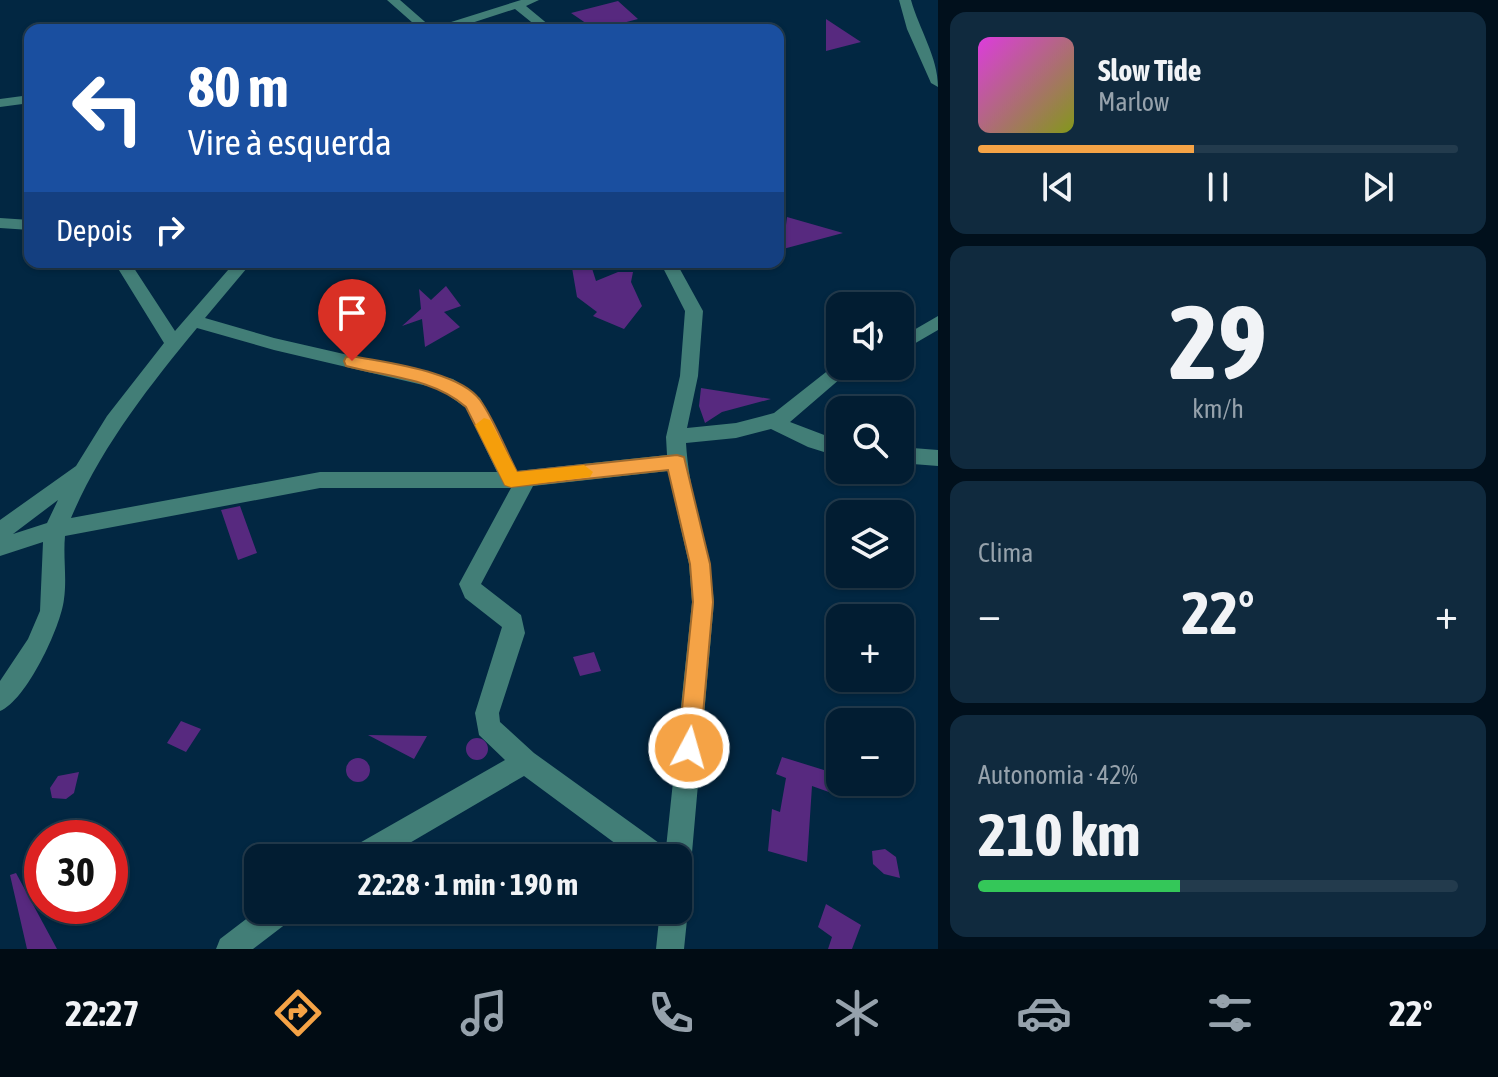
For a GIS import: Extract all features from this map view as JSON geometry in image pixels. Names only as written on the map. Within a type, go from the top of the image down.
[{"type":"street","points":[[393,0],[421,24]]},
{"type":"street","points":[[456,24],[533,0]]},
{"type":"street","points":[[905,0],[913,29],[938,83]]},
{"type":"street","points":[[517,5],[541,24]]},
{"type":"street","points":[[0,103],[24,100]]},
{"type":"street","points":[[0,223],[24,225]]},
{"type":"street","points":[[126,268],[175,346]]},
{"type":"street","points":[[0,700],[28,663],[52,609],[56,529],[81,472],[131,400],[239,268]]},
{"type":"street","points":[[671,268],[694,311],[696,326],[676,437],[678,476],[700,564],[703,602],[680,844]]},
{"type":"street","points":[[195,321],[274,344],[446,384],[473,403],[519,480]]},
{"type":"street","points":[[914,337],[938,322]]},
{"type":"street","points":[[676,437],[773,422],[794,410],[826,379]]},
{"type":"street","points":[[773,422],[826,445]]},
{"type":"street","points":[[914,456],[938,458]]},
{"type":"street","points":[[0,547],[56,529],[320,480],[519,480],[677,462]]},
{"type":"street","points":[[0,532],[81,472]]},
{"type":"street","points":[[519,480],[470,584],[473,591],[513,622],[514,633],[487,713],[488,727],[525,762],[638,844]]},
{"type":"street","points":[[382,844],[525,762]]},
{"type":"street","points":[[230,949],[263,924]]},
{"type":"street","points":[[670,949],[673,924]]},
{"type":"building","points":[[618,1],[638,19],[619,24],[587,24],[571,13]]},
{"type":"building","points":[[826,19],[861,42],[826,51]]},
{"type":"building","points":[[787,217],[843,233],[784,249]]},
{"type":"building","points":[[572,268],[592,268],[596,281],[618,272],[633,272],[631,282],[642,306],[624,329],[593,316],[597,312],[577,297]]},
{"type":"building","points":[[446,286],[461,306],[444,312],[460,327],[425,347],[422,319],[402,326],[421,309],[419,289],[431,300]]},
{"type":"building","points":[[701,388],[771,399],[722,412],[705,423],[699,406]]},
{"type":"building","points":[[240,506],[257,553],[238,560],[221,510]]},
{"type":"building","points":[[594,652],[601,671],[580,676],[573,657]]},
{"type":"building","points":[[181,721],[201,729],[186,752],[167,743]]},
{"type":"building","points":[[368,735],[427,736],[414,759]]},
{"type":"building","points":[[477,738],[485,741],[488,749],[485,757],[477,760],[469,757],[466,749],[469,741]]},
{"type":"building","points":[[782,757],[826,771],[826,791],[812,786],[807,862],[768,851],[772,809],[780,812],[786,778],[776,774]]},
{"type":"building","points":[[358,758],[367,761],[370,770],[367,779],[358,782],[349,779],[346,770],[349,761]]},
{"type":"building","points":[[79,772],[74,793],[66,799],[52,798],[50,788],[58,776]]},
{"type":"building","points":[[885,849],[896,857],[900,878],[884,874],[873,864],[872,851]]},
{"type":"building","points":[[16,873],[24,888],[24,924],[44,924],[57,949],[27,949],[10,875]]},
{"type":"building","points":[[826,904],[861,925],[852,949],[828,949],[832,937],[818,927]]},
{"type":"slow traffic","points":[[484,425],[511,480],[584,472]]},
{"type":"route","points":[[352,361],[427,378],[462,393],[473,403],[511,480],[677,462],[700,564],[703,602],[689,748]]}]
